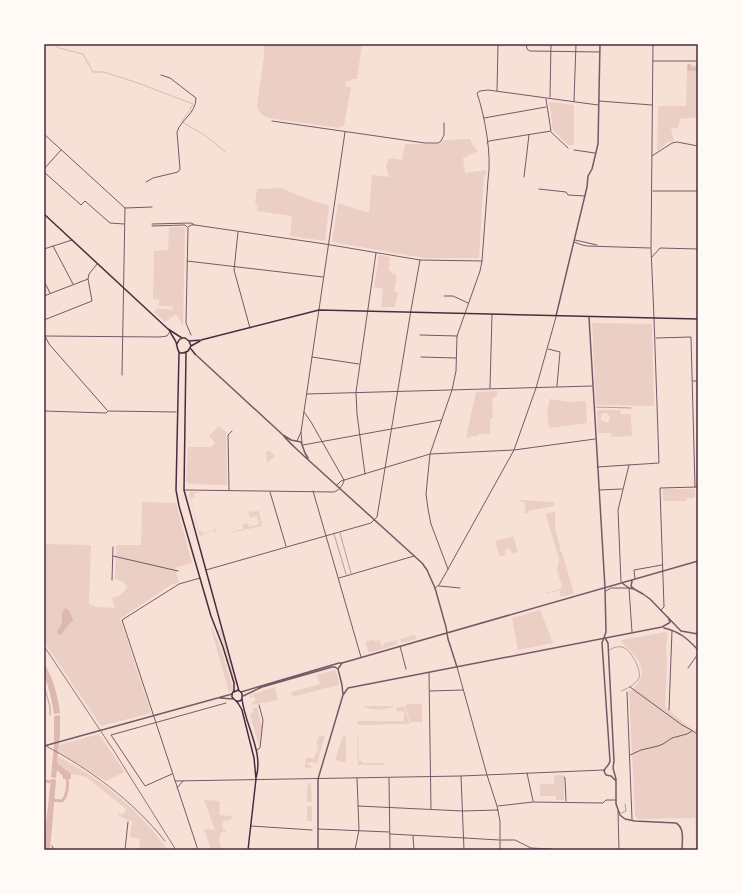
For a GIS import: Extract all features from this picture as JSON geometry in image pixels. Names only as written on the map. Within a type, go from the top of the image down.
[{"type":"main road","points":[[44,214],[168,329],[189,341],[201,340],[319,310],[698,319]]},
{"type":"main road","points":[[168,329],[179,352],[176,490],[211,616],[223,647],[234,684],[233,699],[242,710],[254,758],[256,779],[248,850]]},
{"type":"main road","points":[[176,344],[182,338]]},
{"type":"main road","points":[[201,340],[187,352],[184,490],[258,758],[258,773],[256,779]]},
{"type":"main road","points":[[189,341],[195,354]]},
{"type":"main road","points":[[179,352],[195,354]]},
{"type":"main road","points":[[233,693],[236,690],[240,691]]},
{"type":"main road","points":[[236,701],[240,701],[242,697]]},
{"type":"street","points":[[497,91],[498,44]]},
{"type":"street","points":[[526,44],[527,49],[530,51],[600,52]]},
{"type":"street","points":[[550,99],[552,44]]},
{"type":"street","points":[[574,102],[576,44]]},
{"type":"street","points":[[435,588],[439,585],[514,450],[536,388],[575,240],[587,187],[588,176],[592,169],[598,144],[600,44]]},
{"type":"street","points":[[597,467],[660,463],[651,257],[653,44]]},
{"type":"street","points":[[653,61],[698,61]]},
{"type":"street","points":[[146,182],[153,178],[178,172],[180,169],[178,128],[196,105],[196,98],[170,78],[161,75]]},
{"type":"street","points":[[448,569],[431,524],[426,494],[430,454],[452,390],[456,371],[457,336],[480,271],[482,261],[490,169],[484,118],[476,93],[484,90],[497,91],[599,106]]},
{"type":"street","points":[[546,99],[550,131],[568,148]]},
{"type":"street","points":[[599,101],[652,104]]},
{"type":"street","points":[[484,118],[547,107]]},
{"type":"street","points":[[272,121],[425,143],[438,143],[443,139],[444,123]]},
{"type":"street","points":[[487,143],[489,141],[550,131]]},
{"type":"street","points":[[309,459],[304,453],[301,432],[345,132]]},
{"type":"street","points":[[44,134],[125,208],[152,207]]},
{"type":"street","points":[[524,177],[529,135]]},
{"type":"street","points":[[652,156],[672,143],[677,142],[698,146]]},
{"type":"street","points":[[44,169],[61,150]]},
{"type":"street","points":[[574,150],[596,153]]},
{"type":"street","points":[[44,172],[81,205],[85,201],[110,223],[124,224]]},
{"type":"street","points":[[539,189],[566,192],[568,195],[585,196]]},
{"type":"street","points":[[652,191],[698,191]]},
{"type":"street","points":[[122,375],[125,208]]},
{"type":"street","points":[[152,224],[191,223],[420,260],[482,261]]},
{"type":"street","points":[[188,228],[195,224]]},
{"type":"street","points":[[152,226],[185,225],[188,228]]},
{"type":"street","points":[[188,228],[186,323],[191,335]]},
{"type":"street","points":[[238,231],[234,270],[250,328]]},
{"type":"street","points":[[44,249],[72,240]]},
{"type":"street","points":[[575,240],[600,246]]},
{"type":"street","points":[[574,242],[582,245],[651,248]]},
{"type":"street","points":[[53,246],[73,285]]},
{"type":"street","points":[[651,257],[660,248],[698,249]]},
{"type":"street","points":[[365,474],[357,414],[356,392],[376,253]]},
{"type":"street","points":[[206,570],[371,523],[377,517],[420,260]]},
{"type":"street","points":[[187,261],[323,278]]},
{"type":"street","points":[[44,320],[92,301],[88,280],[89,274],[98,264]]},
{"type":"street","points":[[44,296],[88,280]]},
{"type":"street","points":[[44,281],[50,294]]},
{"type":"street","points":[[444,296],[453,296],[469,303]]},
{"type":"street","points":[[490,389],[492,314]]},
{"type":"street","points":[[175,781],[461,776],[605,770],[608,767],[610,761],[602,643],[606,632],[605,588],[595,439],[589,317]]},
{"type":"street","points":[[108,410],[48,344],[44,335],[167,336],[170,332]]},
{"type":"street","points":[[420,335],[457,336]]},
{"type":"street","points":[[655,338],[691,337],[695,487]]},
{"type":"street","points":[[547,349],[560,352],[557,387]]},
{"type":"street","points":[[195,354],[415,556],[427,570],[435,588],[446,627],[446,633],[457,666],[497,806],[500,821],[500,850]]},
{"type":"street","points":[[312,357],[360,364]]},
{"type":"street","points":[[421,357],[456,358]]},
{"type":"street","points":[[692,381],[698,381]]},
{"type":"street","points":[[306,394],[592,386]]},
{"type":"street","points":[[44,411],[106,413],[108,410],[178,412]]},
{"type":"street","points":[[184,490],[334,492],[343,486],[344,481],[304,412]]},
{"type":"street","points":[[298,449],[302,448],[302,445],[442,420]]},
{"type":"street","points":[[229,491],[228,435],[232,431]]},
{"type":"street","points":[[295,446],[301,432]]},
{"type":"street","points":[[283,435],[289,439],[300,442],[302,445]]},
{"type":"street","points":[[337,485],[341,481],[430,454],[514,450],[595,439]]},
{"type":"street","points":[[622,583],[618,510],[628,465]]},
{"type":"street","points":[[661,610],[664,607],[660,488],[698,487]]},
{"type":"street","points":[[599,490],[623,489]]},
{"type":"street","points":[[270,491],[286,547]]},
{"type":"street","points":[[313,491],[361,658]]},
{"type":"street","points":[[112,580],[113,547]]},
{"type":"street","points":[[113,556],[178,571]]},
{"type":"street","points":[[338,578],[415,556]]},
{"type":"street","points":[[240,691],[361,658],[698,561]]},
{"type":"street","points":[[663,565],[634,570],[634,580],[630,584],[631,586],[650,599],[681,631],[698,634]]},
{"type":"street","points":[[198,850],[122,620],[179,584],[200,578]]},
{"type":"street","points":[[622,583],[629,588]]},
{"type":"street","points":[[439,585],[460,588]]},
{"type":"street","points":[[605,592],[611,588],[621,587],[634,589]]},
{"type":"street","points":[[629,588],[632,633]]},
{"type":"street","points":[[342,686],[348,688],[662,627],[669,624],[670,622],[668,617]]},
{"type":"street","points":[[662,627],[678,632],[698,650]]},
{"type":"street","points":[[669,710],[672,630]]},
{"type":"street","points":[[605,638],[608,642],[614,761],[613,768],[616,781],[616,800],[619,814],[628,820],[678,824],[682,833],[682,850]]},
{"type":"street","points":[[400,646],[406,668]]},
{"type":"street","points":[[603,651],[608,650]]},
{"type":"street","points":[[688,668],[698,654]]},
{"type":"street","points":[[318,850],[318,778],[343,695],[338,669],[342,663]]},
{"type":"street","points":[[242,697],[262,687],[332,667],[338,669]]},
{"type":"street","points":[[428,672],[431,810]]},
{"type":"street","points":[[630,687],[682,726],[698,735]]},
{"type":"street","points":[[343,695],[348,688]]},
{"type":"street","points":[[429,691],[463,690]]},
{"type":"street","points":[[626,692],[632,818]]},
{"type":"street","points":[[44,746],[233,693]]},
{"type":"street","points":[[218,698],[233,699]]},
{"type":"street","points":[[173,774],[145,786],[111,735],[226,702]]},
{"type":"street","points":[[256,750],[260,748],[263,720],[259,705]]},
{"type":"street","points":[[629,756],[641,750],[658,746],[672,738],[692,731]]},
{"type":"street","points":[[608,767],[613,768]]},
{"type":"street","points":[[605,770],[606,775],[611,776],[616,781]]},
{"type":"street","points":[[611,776],[614,772]]},
{"type":"street","points":[[527,773],[533,802]]},
{"type":"street","points":[[461,776],[465,838],[464,850]]},
{"type":"street","points":[[389,777],[390,850]]},
{"type":"street","points":[[565,777],[566,802]]},
{"type":"street","points":[[355,850],[358,832],[357,778]]},
{"type":"street","points":[[177,788],[184,781]]},
{"type":"street","points":[[497,806],[533,802],[603,802],[606,800],[616,800]]},
{"type":"street","points":[[358,806],[463,811],[498,810]]},
{"type":"street","points":[[618,810],[619,850]]},
{"type":"street","points":[[125,850],[128,822]]},
{"type":"street","points":[[251,826],[312,830]]},
{"type":"street","points":[[318,829],[390,833],[413,836],[515,840],[531,848],[554,850]]},
{"type":"street","points":[[413,836],[414,850]]},
{"type":"street","points":[[52,846],[54,850]]},
{"type":"lane","points":[[594,407],[631,408]]},
{"type":"lane","points":[[340,532],[352,574]]},
{"type":"lane","points":[[334,533],[346,576]]},
{"type":"lane","points":[[608,650],[621,646],[626,648],[630,652],[639,672],[638,679],[630,687],[621,691]]},
{"type":"lane","points":[[44,685],[50,707],[50,715]]},
{"type":"lane","points":[[619,814],[626,811],[625,804]]},
{"type":"shaded area","points":[[264,44],[362,44],[357,79],[346,81],[345,86],[351,87],[344,126],[341,126],[340,128],[268,118],[261,114],[257,106],[264,57]]},
{"type":"shaded area","points":[[687,65],[688,70],[696,70],[696,68],[690,68],[690,65],[698,65],[698,117],[680,119],[678,128],[671,128],[674,141],[668,142],[657,152],[658,106],[686,106]]},
{"type":"shaded area","points":[[549,102],[574,105],[574,145],[568,145],[553,130]]},
{"type":"shaded area","points":[[470,139],[473,146],[478,151],[463,158],[465,173],[486,170],[487,173],[484,176],[479,258],[424,258],[332,242],[338,203],[369,213],[372,175],[389,177],[386,167],[389,158],[402,160],[405,144],[438,144],[444,140]]},
{"type":"shaded area","points":[[282,188],[329,206],[325,241],[290,236],[292,216],[257,211],[258,205],[255,204],[257,189]]},
{"type":"shaded area","points":[[169,227],[185,227],[183,326],[176,314],[165,322],[154,312],[158,308],[173,310],[172,306],[159,306],[159,300],[153,299],[154,251],[168,250]]},
{"type":"shaded area","points":[[379,255],[390,257],[389,270],[391,273],[397,275],[394,291],[398,292],[395,307],[381,307],[383,289],[374,287]]},
{"type":"shaded area","points":[[592,323],[652,324],[654,406],[596,405]]},
{"type":"shaded area","points":[[497,391],[497,396],[492,399],[493,418],[490,419],[490,434],[479,434],[478,436],[466,438],[476,392]]},
{"type":"shaded area","points":[[550,399],[570,402],[586,401],[587,423],[549,428],[547,412]]},
{"type":"shaded area","points":[[597,410],[620,410],[621,414],[631,414],[632,436],[612,437],[611,433],[598,433]],"holes":[[[603,413],[607,413],[610,418],[608,422],[605,422],[601,420],[601,415]]]},
{"type":"shaded area","points":[[219,426],[227,433],[227,485],[189,484],[186,481],[188,447],[211,447],[215,443],[209,436]]},
{"type":"shaded area","points":[[269,450],[275,456],[267,463],[266,453]]},
{"type":"shaded area","points":[[663,489],[695,489],[695,498],[686,498],[686,501],[663,501]]},
{"type":"shaded area","points":[[189,492],[203,492],[194,494],[194,497],[191,498],[199,531],[201,530],[202,533],[215,530],[215,527],[216,531],[214,533],[213,531],[203,534],[203,536],[199,535]]},
{"type":"shaded area","points":[[520,500],[554,502],[554,506],[528,511],[529,513],[526,514],[524,512],[526,511],[524,502],[521,502]]},
{"type":"shaded area","points":[[142,502],[176,503],[192,563],[175,568],[179,582],[171,585],[120,619],[151,713],[101,726],[44,642],[44,544],[91,545],[89,604],[97,607],[115,608],[112,598],[123,593],[127,587],[119,580],[115,579],[116,545],[141,545]]},
{"type":"shaded area","points":[[259,511],[262,526],[231,533],[243,529],[242,525],[248,523],[249,527],[259,524],[257,516],[250,518],[248,512]]},
{"type":"shaded area","points":[[555,512],[555,529],[561,550],[560,552],[562,552],[574,594],[561,597],[559,590],[546,593],[561,588],[562,585],[557,571],[559,559],[546,515],[547,513]]},
{"type":"shaded area","points":[[513,536],[518,552],[512,554],[510,548],[505,550],[506,555],[500,557],[495,541]]},
{"type":"shaded area","points":[[65,608],[70,613],[73,621],[67,626],[62,634],[58,635],[57,631],[61,625],[62,613]]},
{"type":"shaded area","points":[[540,610],[553,643],[518,650],[512,618]]},
{"type":"shaded area","points":[[212,628],[221,648],[232,685],[233,689],[231,692],[229,692],[211,629]]},
{"type":"shaded area","points":[[221,629],[236,684],[235,685],[223,642],[217,630]]},
{"type":"shaded area","points":[[665,632],[668,633],[666,648],[667,663],[665,707],[694,731],[698,726],[698,850],[696,850],[695,818],[638,819],[635,815],[629,692],[638,683],[642,674],[642,669],[637,659],[621,640]]},
{"type":"shaded area","points":[[414,635],[417,639],[401,643],[400,639]]},
{"type":"shaded area","points":[[374,639],[375,641],[380,640],[382,647],[385,643],[397,640],[398,644],[369,653],[365,642]]},
{"type":"shaded area","points":[[44,663],[55,687],[60,713],[54,714],[47,683],[44,677]]},
{"type":"shaded area","points":[[335,670],[339,685],[292,697],[291,692],[320,684],[317,675]]},
{"type":"shaded area","points":[[275,687],[278,700],[252,705],[255,699],[254,697],[250,697],[250,695]]},
{"type":"shaded area","points":[[422,704],[421,724],[421,722],[410,722],[405,705]]},
{"type":"shaded area","points":[[404,706],[410,724],[358,725],[358,721],[404,721],[404,711],[396,711],[396,708]]},
{"type":"shaded area","points":[[257,707],[262,727],[259,746],[250,715],[253,712],[253,708]]},
{"type":"shaded area","points":[[364,707],[394,707],[376,710]]},
{"type":"shaded area","points":[[60,715],[60,734],[57,762],[71,774],[71,779],[63,779],[63,776],[57,770],[56,778],[51,777],[54,746],[54,716]]},
{"type":"shaded area","points":[[99,734],[125,772],[106,781],[59,752],[59,745]]},
{"type":"shaded area","points":[[319,735],[325,736],[317,763],[308,762],[307,764],[312,766],[311,768],[305,768],[306,757],[313,759],[317,752],[318,746],[316,745]]},
{"type":"shaded area","points":[[343,736],[346,737],[346,763],[335,760]]},
{"type":"shaded area","points":[[357,736],[361,736],[358,737],[359,761],[362,761],[362,763],[383,763],[383,761],[384,765],[358,765]]},
{"type":"shaded area","points":[[58,756],[93,777],[120,798],[149,827],[168,850],[135,850],[136,848],[139,848],[140,839],[130,837],[132,821],[118,815],[120,813],[122,815],[126,809],[86,777],[71,774],[57,762]]},
{"type":"shaded area","points":[[554,775],[563,775],[564,777],[564,800],[556,800],[556,796],[540,796],[540,784],[554,784]]},
{"type":"shaded area","points":[[51,779],[55,779],[56,781],[50,850],[44,850],[44,842]]},
{"type":"shaded area","points":[[309,781],[311,785],[312,802],[307,802],[307,785],[309,785]]},
{"type":"shaded area","points":[[204,800],[220,801],[219,815],[232,816],[231,820],[223,821],[222,829],[226,830],[226,832],[223,831],[219,839],[222,850],[211,850],[204,829],[215,830]]},
{"type":"shaded area","points":[[307,806],[312,806],[312,821],[307,821]]},
{"type":"waterway","points":[[53,44],[59,48],[83,54],[93,72],[104,72],[193,104],[182,122],[206,136],[225,152]]},
{"type":"waterway","points":[[689,65],[689,69],[698,69]]},
{"type":"waterway","points":[[51,800],[62,801],[64,799],[67,789],[67,776]]},
{"type":"waterway","points":[[44,781],[53,782]]},
{"type":"railway","points":[[44,646],[114,751],[176,850]]},
{"type":"railway","points":[[44,745],[78,764],[94,775],[139,812],[165,841]]}]
